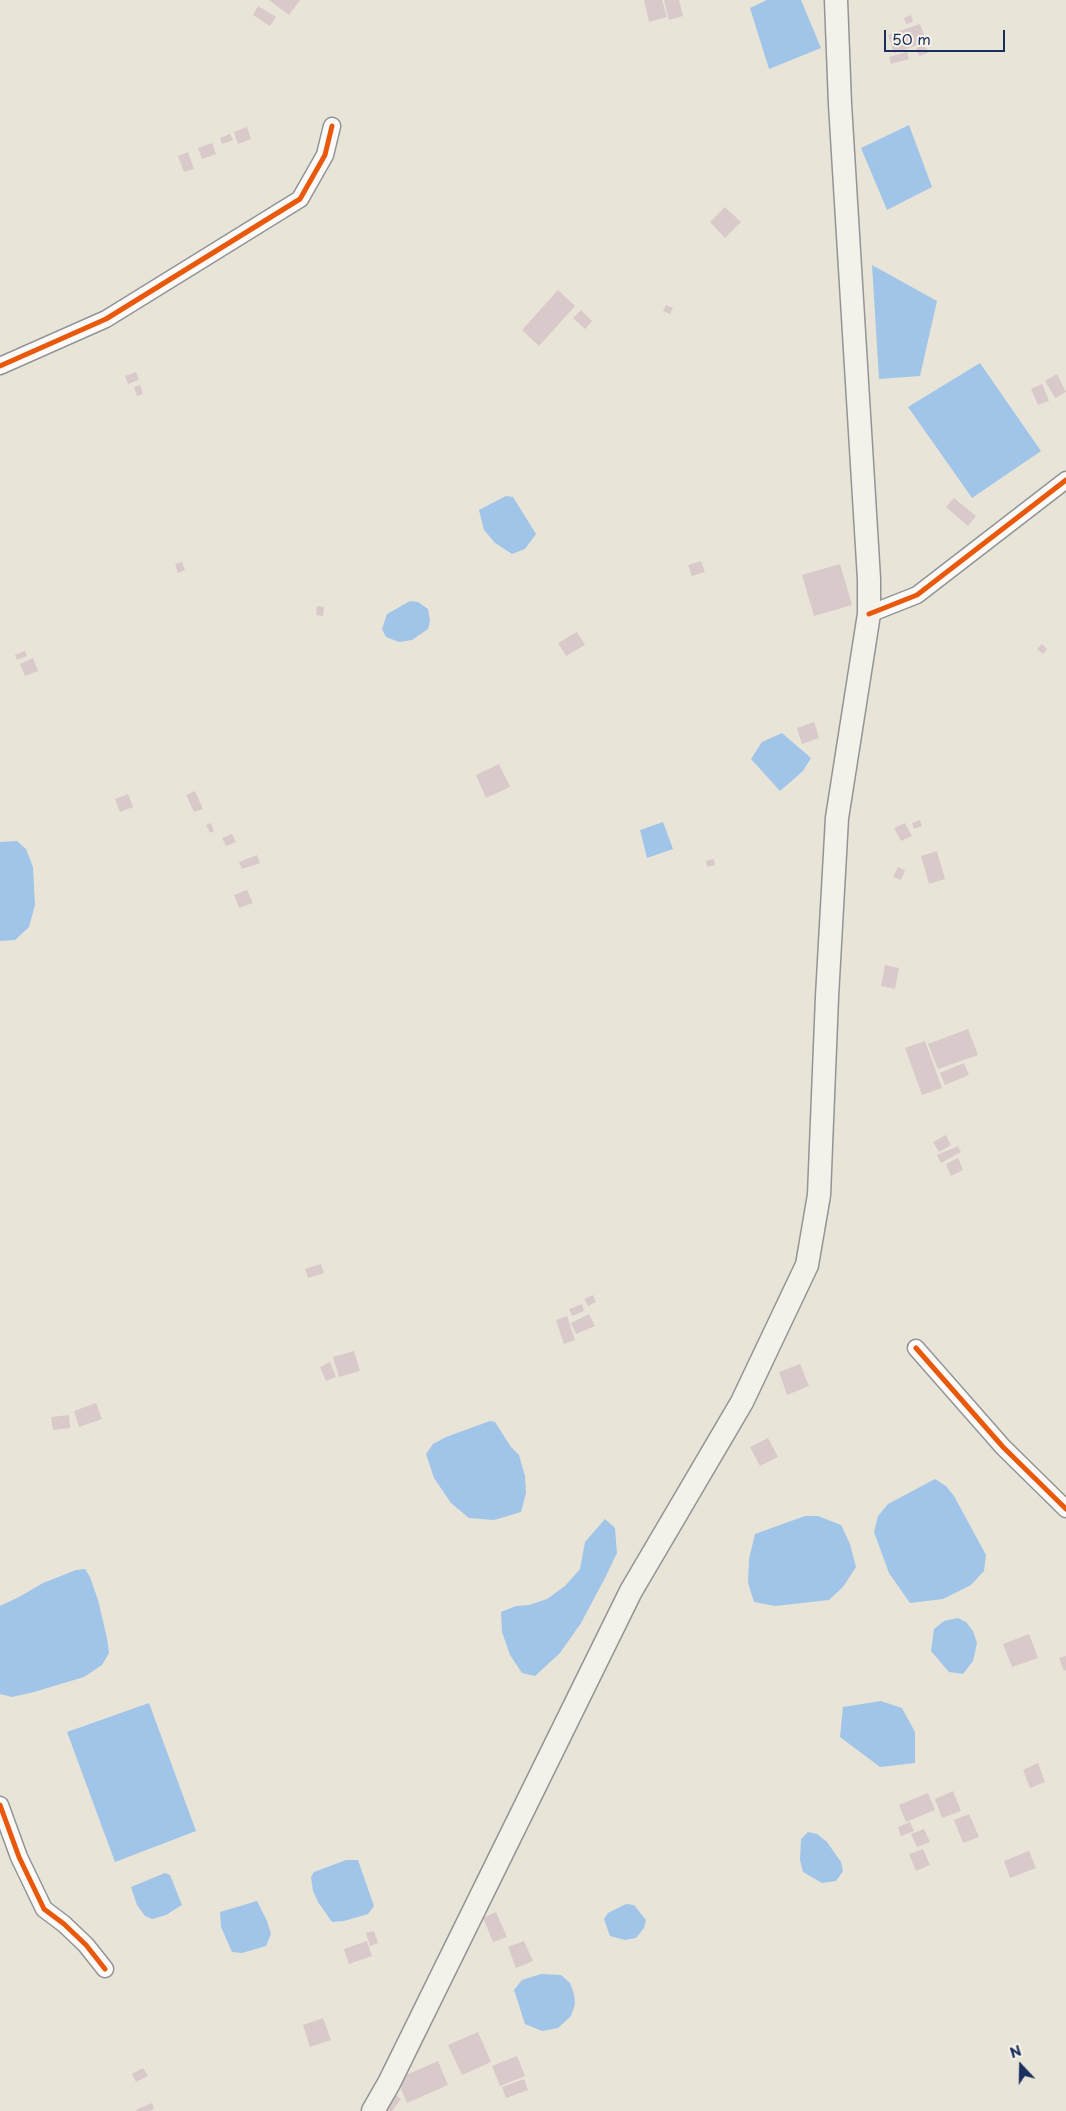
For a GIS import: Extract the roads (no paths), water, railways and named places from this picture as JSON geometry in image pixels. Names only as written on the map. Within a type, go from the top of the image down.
[{"type":"main road","points":[[373,2111],[389,2083],[631,1592],[742,1402],[807,1265],[819,1195],[837,818],[869,614],[869,569],[840,104],[836,0]]},
{"type":"street","points":[[0,366],[106,319],[300,199],[325,155],[332,126]]},
{"type":"street","points":[[869,614],[917,595],[1066,480]]},
{"type":"street","points":[[916,1348],[1003,1447],[1066,1509]]},
{"type":"street","points":[[0,1804],[19,1857],[44,1909],[64,1924],[86,1945],[105,1969]]},
{"type":"water","points":[[767,0],[801,0],[821,48],[769,69],[750,8]]},
{"type":"water","points":[[909,125],[932,187],[887,210],[861,148]]},
{"type":"water","points":[[872,265],[937,301],[920,376],[879,379]]},
{"type":"water","points":[[980,363],[1041,451],[972,498],[908,407]]},
{"type":"water","points":[[506,496],[513,497],[536,534],[525,549],[512,554],[495,543],[484,530],[479,510]]},
{"type":"water","points":[[410,601],[418,602],[428,609],[430,621],[428,629],[412,640],[399,642],[386,637],[382,629],[387,614]]},
{"type":"water","points":[[782,733],[811,758],[803,771],[780,791],[751,759],[762,742]]},
{"type":"water","points":[[663,822],[673,849],[647,858],[640,830]]},
{"type":"water","points":[[17,841],[26,849],[33,867],[35,905],[29,927],[15,940],[0,941],[0,842]]},
{"type":"water","points":[[490,1421],[495,1422],[511,1447],[519,1455],[525,1476],[526,1493],[521,1512],[494,1520],[469,1518],[451,1503],[434,1478],[426,1454],[433,1444],[446,1437]]},
{"type":"water","points":[[935,1479],[946,1486],[954,1496],[986,1555],[984,1571],[971,1585],[943,1599],[910,1603],[889,1573],[874,1532],[878,1516],[888,1504]]},
{"type":"water","points":[[805,1516],[818,1516],[841,1525],[850,1544],[856,1567],[843,1587],[829,1600],[775,1606],[754,1602],[748,1583],[749,1559],[755,1534]]},
{"type":"water","points":[[605,1519],[615,1528],[617,1553],[581,1623],[560,1653],[535,1676],[522,1673],[510,1655],[502,1632],[501,1612],[516,1606],[529,1605],[547,1599],[565,1586],[580,1569],[585,1542]]},
{"type":"water","points":[[85,1569],[90,1577],[98,1600],[107,1638],[109,1653],[102,1665],[84,1677],[34,1692],[12,1697],[0,1694],[0,1606],[43,1583],[76,1570]]},
{"type":"water","points":[[958,1618],[966,1622],[973,1631],[977,1643],[973,1661],[963,1674],[949,1672],[931,1651],[934,1629],[944,1621]]},
{"type":"water","points":[[881,1701],[902,1708],[915,1732],[915,1763],[880,1767],[840,1737],[843,1707]]},
{"type":"water","points":[[149,1703],[196,1831],[115,1862],[67,1732]]},
{"type":"water","points":[[808,1832],[817,1834],[827,1842],[841,1862],[843,1871],[836,1881],[822,1883],[803,1872],[800,1860],[801,1839]]},
{"type":"water","points":[[346,1860],[358,1860],[374,1906],[368,1914],[344,1921],[332,1922],[318,1902],[313,1891],[311,1877],[314,1872]]},
{"type":"water","points":[[165,1873],[170,1875],[182,1905],[166,1915],[152,1919],[145,1916],[137,1905],[131,1887]]},
{"type":"water","points":[[257,1901],[271,1934],[266,1946],[242,1953],[232,1952],[221,1927],[220,1912]]},
{"type":"water","points":[[626,1904],[634,1905],[646,1920],[644,1928],[636,1938],[625,1940],[610,1936],[604,1919],[608,1913]]},
{"type":"water","points":[[541,1974],[561,1975],[570,1983],[575,2004],[571,2016],[558,2028],[542,2031],[525,2024],[514,1990],[522,1980]]}]
